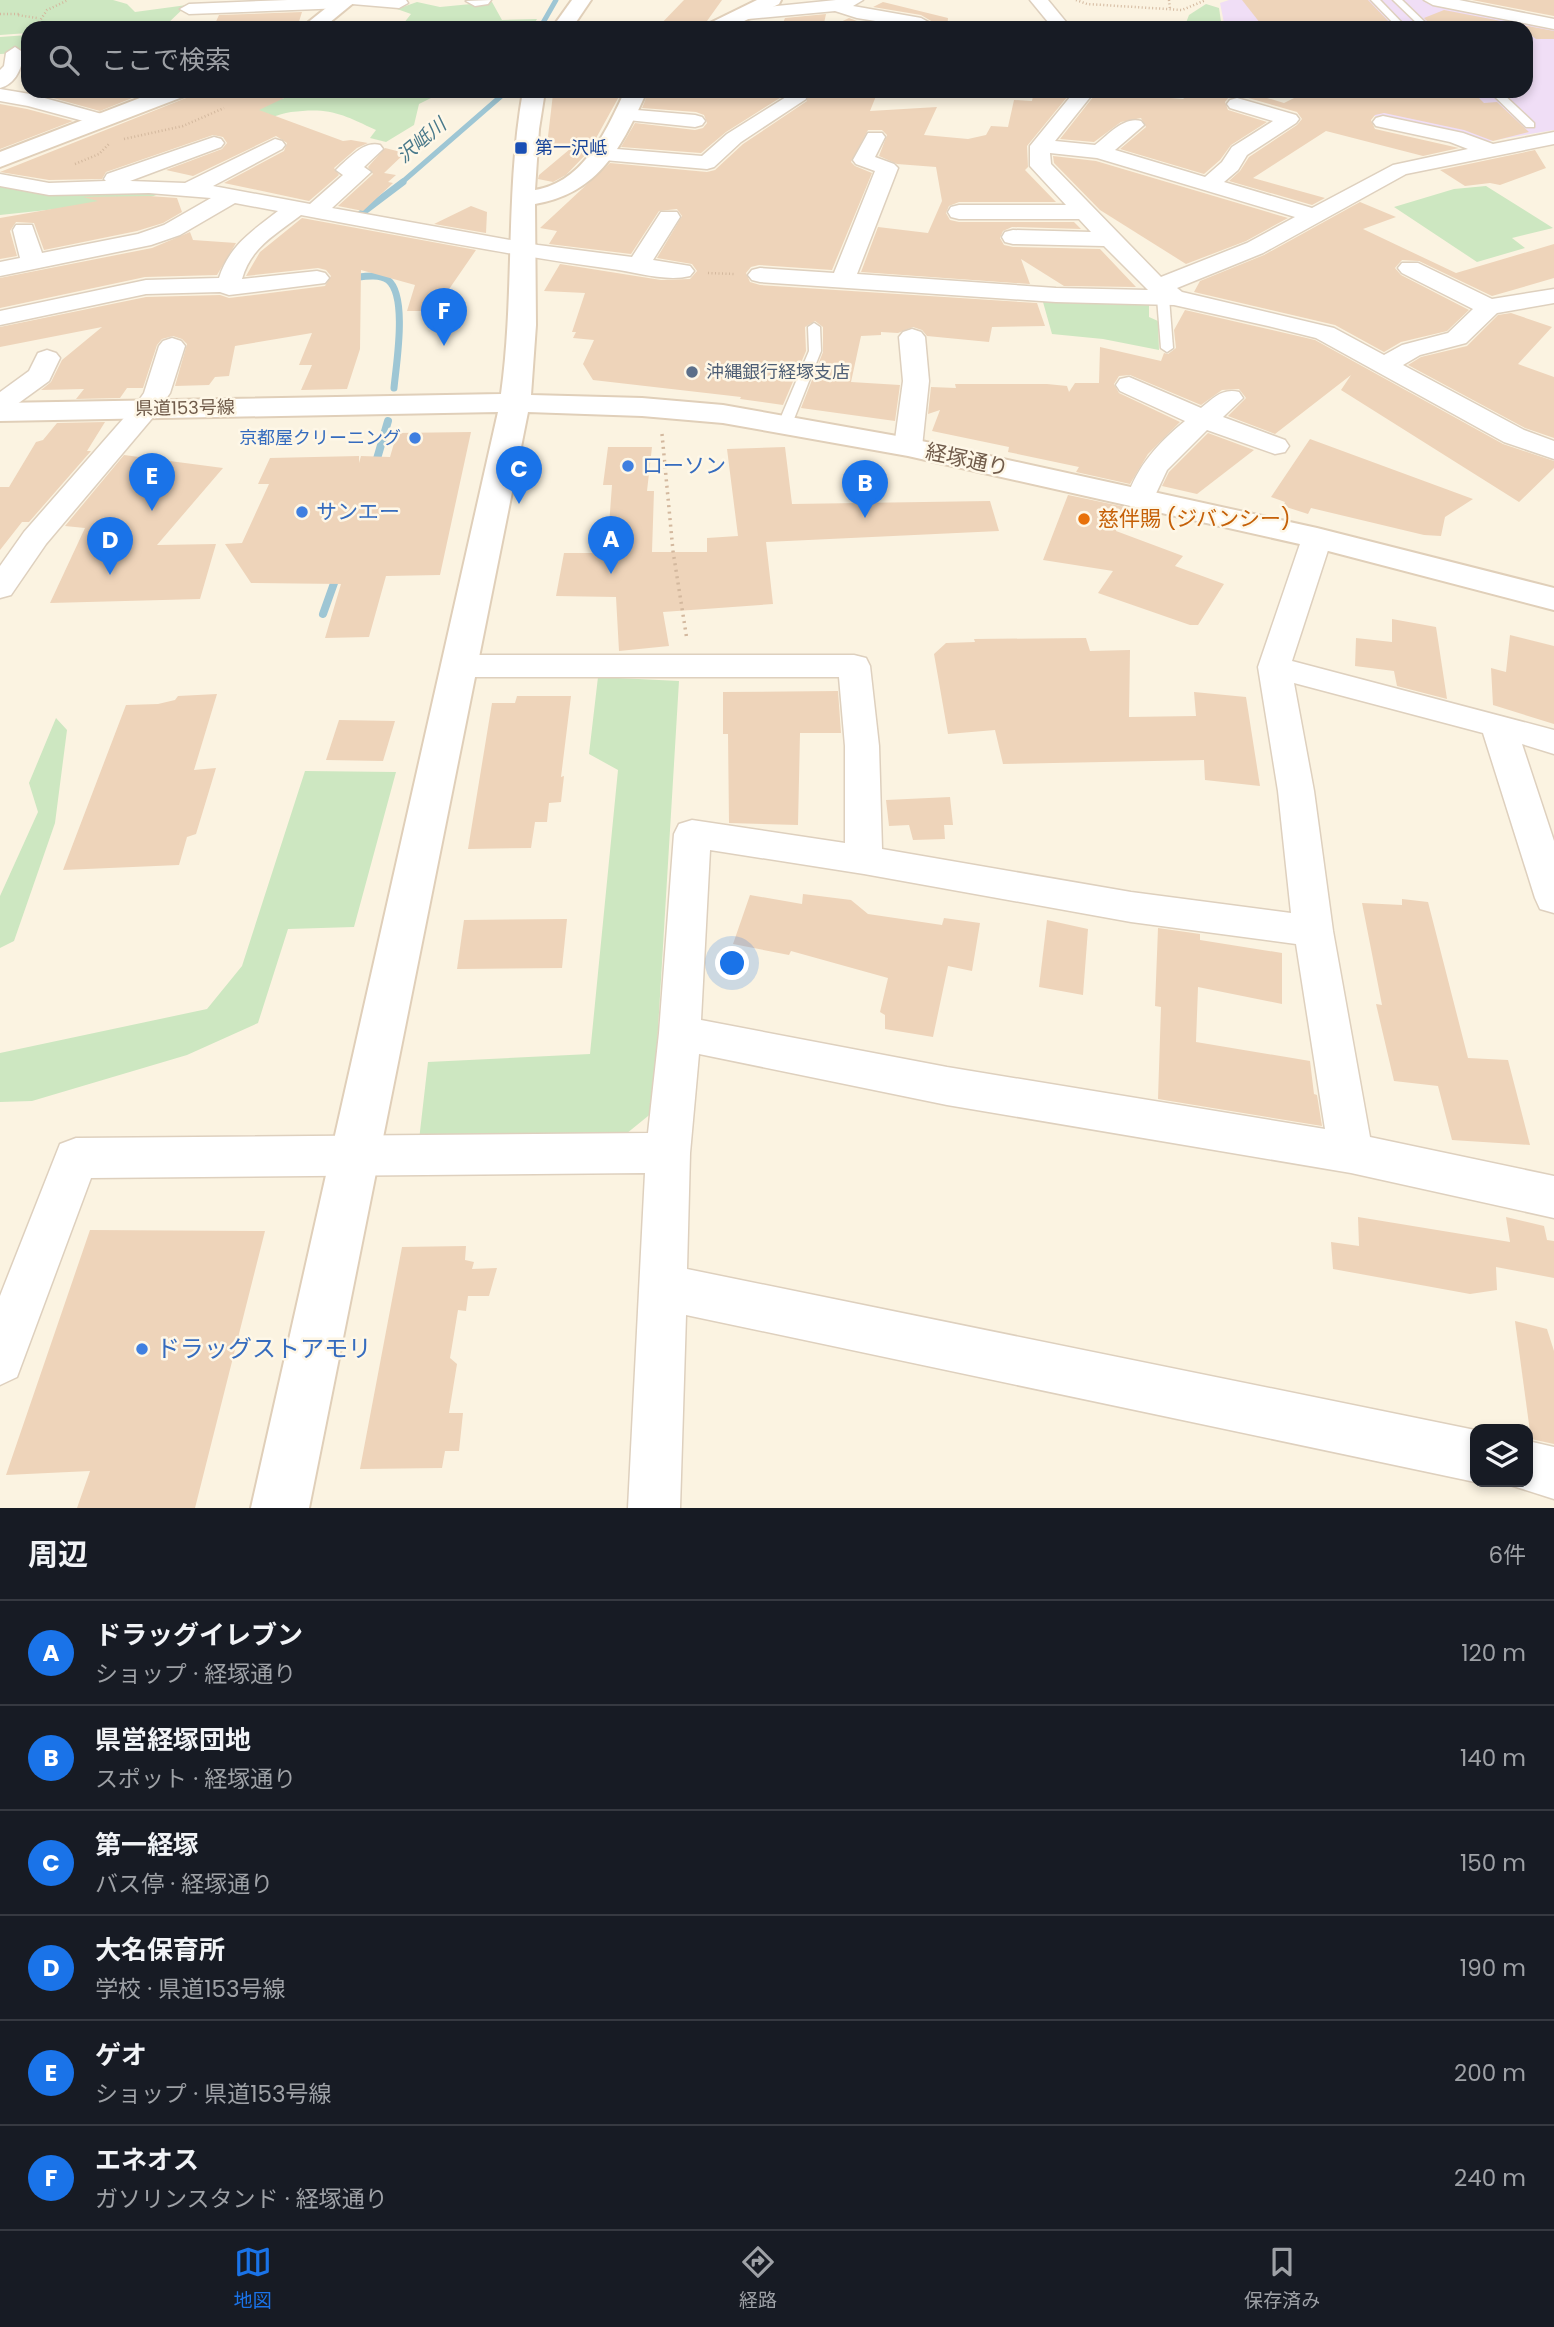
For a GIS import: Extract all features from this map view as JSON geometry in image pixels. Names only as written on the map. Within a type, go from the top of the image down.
[{"type":"street","points":[[475,1],[482,0]]},
{"type":"street","points":[[567,21],[582,0]]},
{"type":"street","points":[[732,21],[772,0]]},
{"type":"street","points":[[748,14],[836,6],[854,0]]},
{"type":"street","points":[[1039,0],[1056,21]]},
{"type":"street","points":[[321,21],[350,1]]},
{"type":"street","points":[[189,9],[350,1],[399,3]]},
{"type":"street","points":[[1440,1],[1554,24]]},
{"type":"street","points":[[836,6],[857,13],[908,21]]},
{"type":"street","points":[[0,82],[13,67],[12,42]]},
{"type":"street","points":[[0,95],[30,100],[102,120]]},
{"type":"street","points":[[0,160],[159,98]]},
{"type":"street","points":[[280,1508],[515,403],[523,324],[527,138],[533,98]]},
{"type":"street","points":[[524,199],[557,194],[571,185],[604,154],[633,98]]},
{"type":"street","points":[[604,154],[708,163],[734,138],[796,98]]},
{"type":"street","points":[[1081,98],[1040,146],[1037,156],[1041,166],[1167,295]]},
{"type":"street","points":[[1207,186],[1231,166],[1239,152],[1289,119],[1237,104]]},
{"type":"street","points":[[625,115],[695,121]]},
{"type":"street","points":[[1383,122],[1456,137],[1491,150]]},
{"type":"street","points":[[1099,152],[1134,125]]},
{"type":"street","points":[[843,279],[887,168],[863,160],[875,137]]},
{"type":"street","points":[[1167,295],[1172,281],[1255,248],[1400,169],[1554,138]]},
{"type":"street","points":[[85,190],[214,143]]},
{"type":"street","points":[[191,190],[275,145]]},
{"type":"street","points":[[1040,146],[1099,152],[1312,215]]},
{"type":"street","points":[[229,285],[236,260],[248,245],[360,173],[347,170],[373,149]]},
{"type":"street","points":[[0,180],[26,186],[85,190],[149,187],[191,190],[524,249],[637,267],[682,271]]},
{"type":"street","points":[[0,269],[33,262],[138,230],[172,230],[231,197]]},
{"type":"street","points":[[959,212],[1085,212]]},
{"type":"street","points":[[637,267],[668,218]]},
{"type":"street","points":[[24,230],[33,262]]},
{"type":"street","points":[[1013,237],[1111,239]]},
{"type":"street","points":[[1410,268],[1489,307]]},
{"type":"street","points":[[760,275],[1056,295],[1167,295],[1325,333],[1514,436],[1554,451]]},
{"type":"street","points":[[0,318],[146,286],[229,285],[229,288],[317,278]]},
{"type":"street","points":[[1384,365],[1410,350],[1457,338],[1489,307],[1554,296]]},
{"type":"street","points":[[908,447],[916,381],[912,337]]},
{"type":"street","points":[[0,588],[35,538],[146,409],[157,393],[172,346]]},
{"type":"street","points":[[0,404],[40,375],[47,358]]},
{"type":"street","points":[[1129,385],[1205,420],[1275,446]]},
{"type":"street","points":[[1141,498],[1147,479],[1167,453],[1230,398]]},
{"type":"street","name":"経塚通り","points":[[370,405],[515,403],[662,408],[785,424],[908,447],[1141,498],[1317,538],[1554,598]]},
{"type":"street","name":"県道153号線","points":[[0,412],[370,405]]},
{"type":"street","points":[[1317,538],[1274,667],[1296,791],[1313,931],[1351,1153]]},
{"type":"street","points":[[459,666],[854,666],[862,746],[864,860]]},
{"type":"street","points":[[1274,667],[1554,742]]},
{"type":"street","points":[[1498,725],[1554,898]]},
{"type":"street","points":[[654,1508],[668,1153],[680,1033],[692,834],[864,860],[1131,907],[1313,931]]},
{"type":"street","points":[[680,1033],[947,1086],[1351,1153],[1554,1197]]},
{"type":"street","points":[[0,1360],[76,1158],[355,1158],[668,1153]]},
{"type":"street","points":[[663,1287],[1470,1455]]},
{"type":"street","points":[[1533,1468],[1554,1473]]},
{"type":"lane","points":[[1375,0],[1395,21]]},
{"type":"lane","points":[[1397,0],[1420,21]]},
{"type":"lane","points":[[1501,98],[1530,125]]},
{"type":"lane","points":[[1167,295],[1167,348]]},
{"type":"lane","points":[[785,424],[815,351],[814,327]]},
{"type":"path","points":[[36,21],[43,10],[68,0]]},
{"type":"path","points":[[1076,0],[1170,9],[1182,9],[1206,0]]},
{"type":"path","points":[[1169,0],[1170,9]]},
{"type":"path","points":[[0,14],[37,18]]},
{"type":"path","points":[[124,139],[183,126],[224,108]]},
{"type":"path","points":[[26,186],[99,154],[112,142]]},
{"type":"path","points":[[682,271],[760,275]]},
{"type":"path","points":[[662,408],[673,551],[692,667]]},
{"type":"shaded area","points":[[1229,0],[1424,0],[1446,7],[1522,21],[1224,21],[1220,3]]},
{"type":"shaded area","points":[[1533,23],[1554,27],[1554,130],[1483,142],[1349,110],[1314,98],[1533,98]]},
{"type":"green space","points":[[0,0],[113,0],[127,4],[135,12],[187,5],[170,21],[21,21],[21,34],[0,35]]},
{"type":"green space","points":[[417,2],[440,7],[492,2],[502,20],[537,19],[536,21],[406,21],[411,14],[397,9]]},
{"type":"green space","points":[[1206,4],[1219,8],[1221,21],[1187,21],[1189,15]]},
{"type":"green space","points":[[21,36],[21,59],[19,53],[0,54],[0,37]]},
{"type":"green space","points":[[284,98],[431,98],[419,104],[414,125],[386,142],[370,138],[376,130],[326,111],[291,112],[249,124],[234,121],[265,104]]},
{"type":"green space","points":[[0,184],[62,194],[166,192],[141,200],[0,215]]},
{"type":"green space","points":[[1486,186],[1553,228],[1512,238],[1525,248],[1477,262],[1394,207],[1454,189]]},
{"type":"green space","points":[[1043,302],[1149,305],[1149,317],[1158,321],[1159,350],[1103,339],[1052,334]]},
{"type":"green space","points":[[598,677],[679,681],[653,1112],[621,1138],[419,1140],[428,1062],[590,1054],[618,770],[589,754]]},
{"type":"green space","points":[[56,718],[67,730],[55,823],[14,941],[0,948],[0,896],[38,812],[29,783]]},
{"type":"green space","points":[[305,771],[396,772],[354,927],[288,929],[258,1023],[187,1055],[32,1101],[0,1102],[0,1053],[207,1009],[242,966]]},
{"type":"building","points":[[684,0],[722,0],[707,21],[664,21]]},
{"type":"building","points":[[1242,0],[1368,0],[1388,21],[1258,21]]},
{"type":"building","points":[[1472,0],[1554,0],[1554,16]]},
{"type":"building","points":[[883,2],[948,18],[948,21],[931,21],[921,15],[873,7]]},
{"type":"building","points":[[1444,10],[1502,21],[1427,21],[1424,18]]},
{"type":"building","points":[[302,12],[299,21],[216,21],[219,15]]},
{"type":"building","points":[[826,14],[824,21],[784,21],[785,18]]},
{"type":"building","points":[[1533,27],[1554,31],[1554,39],[1533,37]]},
{"type":"building","points":[[53,98],[132,98],[100,111]]},
{"type":"building","points":[[186,98],[284,98],[259,110],[343,141],[368,143],[357,148],[334,168],[339,175],[309,201],[224,183],[284,151],[287,143],[276,136],[193,176],[166,170],[222,149],[227,143],[223,137],[213,135],[106,172],[102,179],[49,180],[0,172]]},
{"type":"building","points":[[553,98],[618,98],[589,151],[566,175],[553,182],[538,179],[539,175],[570,149],[547,145]]},
{"type":"building","points":[[646,98],[780,98],[726,132],[701,153],[621,147],[635,123],[695,130],[703,128],[707,123],[704,115],[696,112],[642,108]]},
{"type":"building","points":[[807,98],[875,98],[870,111],[937,107],[924,135],[968,139],[986,135],[991,126],[1008,127],[1014,100],[1066,98],[1027,146],[1028,167],[1025,170],[1056,202],[959,202],[949,206],[946,213],[950,220],[959,222],[1074,222],[1081,229],[1012,227],[1003,231],[1000,238],[1004,245],[1013,247],[1100,249],[1136,287],[1064,286],[1021,259],[1030,284],[861,272],[878,227],[928,233],[942,201],[936,167],[897,164],[879,156],[887,135],[882,130],[868,130],[851,162],[872,173],[832,270],[759,265],[751,267],[746,273],[750,282],[760,285],[1037,303],[1045,326],[992,327],[989,342],[927,336],[922,330],[913,327],[898,333],[881,332],[881,335],[861,336],[851,382],[900,385],[895,421],[801,408],[823,352],[823,327],[815,321],[805,327],[806,351],[783,405],[740,399],[741,397],[593,380],[583,364],[594,340],[573,338],[576,332],[572,332],[585,293],[544,291],[560,264],[661,280],[690,279],[697,271],[692,264],[657,258],[682,216],[677,209],[659,211],[631,254],[549,244],[557,231],[540,228],[610,163],[707,172],[715,170],[743,144],[807,101]]},
{"type":"building","points":[[1092,98],[1228,98],[1225,102],[1228,110],[1267,122],[1231,145],[1220,160],[1204,174],[1120,149],[1146,127],[1141,118],[1121,122],[1094,142],[1060,139]]},
{"type":"building","points":[[1248,98],[1267,98],[1284,103],[1294,98],[1479,98],[1484,103],[1497,102],[1529,132],[1493,141],[1464,130],[1384,113],[1375,115],[1371,120],[1375,129],[1459,148],[1423,156],[1326,131],[1253,178],[1325,198],[1312,205],[1229,181],[1249,157],[1297,125],[1302,119],[1297,112]]},
{"type":"building","points":[[0,104],[27,109],[73,121],[0,149]]},
{"type":"building","points":[[385,148],[405,153],[384,173],[396,175],[388,182],[393,183],[363,211],[338,206],[373,174],[368,167]]},
{"type":"building","points":[[1535,150],[1546,168],[1500,185],[1490,183],[1465,186],[1440,170]]},
{"type":"building","points":[[1053,156],[1096,161],[1288,218],[1246,241],[1186,264],[1100,210],[1054,163]]},
{"type":"building","points":[[83,197],[177,198],[182,212],[163,223],[137,231],[44,250],[34,223],[16,222],[10,231],[17,256],[0,259],[0,218],[98,201]]},
{"type":"building","points":[[1360,202],[1396,217],[1363,229],[1456,273],[1554,244],[1554,278],[1492,296],[1419,261],[1402,260],[1395,268],[1401,275],[1469,310],[1447,331],[1401,342],[1384,352],[1335,325],[1194,292],[1200,281],[1264,255]]},
{"type":"building","points":[[471,206],[487,212],[486,233],[434,224]]},
{"type":"building","points":[[302,218],[476,250],[434,311],[407,311],[415,285],[361,270],[360,349],[347,389],[301,390],[312,365],[299,365],[312,333],[235,346],[229,376],[215,377],[209,385],[175,386],[187,344],[173,336],[162,339],[157,345],[143,388],[127,388],[120,398],[76,399],[84,389],[41,390],[51,382],[62,360],[102,327],[0,347],[0,327],[146,297],[220,295],[229,298],[325,286],[331,276],[326,270],[318,268],[246,276],[260,252]]},
{"type":"building","points":[[190,232],[193,240],[236,243],[217,275],[145,277],[0,308],[0,278],[152,248]]},
{"type":"building","points":[[1185,310],[1315,340],[1503,444],[1554,461],[1554,468],[1519,502],[1341,390],[1351,375],[1275,434],[1228,416],[1246,398],[1239,389],[1222,390],[1201,405],[1130,375],[1119,376],[1114,384],[1119,393],[1180,422],[1148,454],[1130,484],[1076,472],[1079,467],[1008,452],[1009,447],[932,431],[940,410],[928,414],[931,387],[956,388],[955,384],[1047,384],[1067,386],[1069,392],[1075,383],[1099,383],[1100,347],[1161,361],[1164,353],[1168,354],[1176,348],[1174,330]]},
{"type":"building","points":[[1511,313],[1552,327],[1518,364],[1554,377],[1554,438],[1525,428],[1408,365],[1421,357],[1467,346],[1498,315]]},
{"type":"building","points":[[105,422],[87,451],[91,451],[29,522],[22,522],[0,550],[0,487],[9,487],[36,442],[43,440],[57,423]]},
{"type":"building","points":[[471,432],[440,575],[386,576],[369,637],[325,638],[341,584],[251,583],[225,544],[242,543],[269,484],[258,484],[270,458],[359,456],[359,463],[361,456],[390,457],[397,433]]},
{"type":"building","points":[[1208,433],[1254,450],[1197,494],[1162,486],[1169,472]]},
{"type":"building","points":[[1310,439],[1473,499],[1445,517],[1441,536],[1424,535],[1311,508],[1308,514],[1283,506],[1285,502],[1271,497]]},
{"type":"building","points":[[608,447],[652,447],[647,491],[654,491],[652,552],[707,552],[707,538],[738,536],[727,449],[785,447],[792,504],[990,501],[999,531],[766,542],[773,604],[663,612],[669,646],[619,651],[616,597],[556,596],[564,553],[607,553],[612,485],[603,485]]},
{"type":"building","points":[[124,455],[223,468],[157,545],[216,544],[200,599],[50,603],[85,528],[65,526]]},
{"type":"building","points":[[1068,495],[1125,507],[1116,531],[1183,556],[1175,566],[1224,584],[1198,625],[1190,625],[1098,593],[1113,571],[1043,560]]},
{"type":"building","points":[[1392,619],[1436,627],[1447,699],[1397,686],[1394,671],[1355,666],[1356,638],[1392,642]]},
{"type":"building","points":[[1510,635],[1554,646],[1554,724],[1493,705],[1491,668],[1506,672]]},
{"type":"building","points":[[1086,638],[1090,651],[1130,650],[1129,717],[1196,716],[1194,692],[1246,697],[1260,786],[1205,780],[1204,760],[1003,764],[995,730],[948,734],[934,654],[946,643],[975,642],[974,639]]},
{"type":"building","points":[[838,691],[841,733],[800,733],[798,825],[729,823],[728,734],[723,734],[723,692]]},
{"type":"building","points":[[217,694],[194,770],[216,768],[196,834],[187,837],[179,865],[63,870],[126,705],[158,704],[175,700],[178,696]]},
{"type":"building","points":[[517,696],[571,696],[561,777],[564,776],[561,802],[549,803],[547,822],[535,822],[531,848],[468,849],[492,703],[515,703]]},
{"type":"building","points":[[339,720],[395,721],[383,761],[326,760]]},
{"type":"building","points":[[950,797],[953,825],[944,825],[945,839],[913,840],[909,825],[889,826],[886,800]]},
{"type":"building","points":[[803,894],[851,900],[868,914],[942,925],[944,918],[980,923],[972,971],[948,966],[933,1037],[885,1029],[885,1015],[880,1012],[888,978],[791,951],[789,955],[733,944],[750,895],[802,904]]},
{"type":"building","points":[[1402,899],[1428,902],[1468,1058],[1508,1060],[1530,1145],[1452,1140],[1438,1086],[1394,1081],[1376,1004],[1382,1005],[1362,903],[1402,905]]},
{"type":"building","points":[[567,919],[562,968],[457,969],[464,920]]},
{"type":"building","points":[[1047,920],[1088,929],[1083,995],[1039,987]]},
{"type":"building","points":[[1158,928],[1200,934],[1200,940],[1282,953],[1282,1004],[1198,987],[1196,1042],[1310,1061],[1322,1126],[1158,1099],[1161,1007],[1155,1006]]},
{"type":"building","points":[[1358,1217],[1510,1242],[1506,1217],[1544,1226],[1547,1240],[1554,1241],[1554,1278],[1496,1267],[1497,1290],[1470,1294],[1333,1269],[1331,1242],[1359,1246]]},
{"type":"building","name":"ドラッグストアモリ","points":[[90,1230],[265,1231],[195,1508],[77,1508],[90,1471],[6,1475]]},
{"type":"building","points":[[466,1246],[465,1260],[474,1262],[472,1269],[497,1268],[489,1296],[468,1296],[466,1311],[458,1310],[450,1358],[457,1364],[449,1413],[463,1413],[459,1451],[445,1451],[442,1468],[360,1469],[402,1247]]},
{"type":"building","points":[[1515,1321],[1547,1329],[1554,1351],[1554,1444],[1533,1439],[1533,1424],[1529,1424]]},
{"type":"waterway","name":"沢岻川","points":[[544,21],[556,0]]},
{"type":"waterway","name":"沢岻川","points":[[400,184],[499,98]]},
{"type":"waterway","name":"沢岻川","points":[[358,216],[403,182]]},
{"type":"waterway","name":"沢岻川","points":[[350,278],[380,277],[388,280],[394,288],[399,315],[394,388]]},
{"type":"waterway","name":"沢岻川","points":[[374,469],[388,421]]},
{"type":"waterway","name":"沢岻川","points":[[323,614],[338,572]]},
{"type":"place","name":"第一沢岻","points":[[521,148]]},
{"type":"place","name":"エネオス","points":[[444,346]]},
{"type":"place","name":"沖縄銀行経塚支店","points":[[692,372]]},
{"type":"place","name":"京都屋クリーニング","points":[[415,438]]},
{"type":"place","name":"ローソン","points":[[628,466]]},
{"type":"place","name":"第一経塚","points":[[519,504]]},
{"type":"place","name":"ゲオ","points":[[152,511]]},
{"type":"place","name":"サンエー","points":[[302,512]]},
{"type":"place","name":"県営経塚団地","points":[[865,518]]},
{"type":"place","name":"慈伴賜 (ジバンシー)","points":[[1084,519]]},
{"type":"place","name":"ドラッグイレブン","points":[[611,574]]},
{"type":"place","name":"大名保育所","points":[[110,575]]},
{"type":"place","name":"ドラッグストアモリ","points":[[142,1349]]}]
